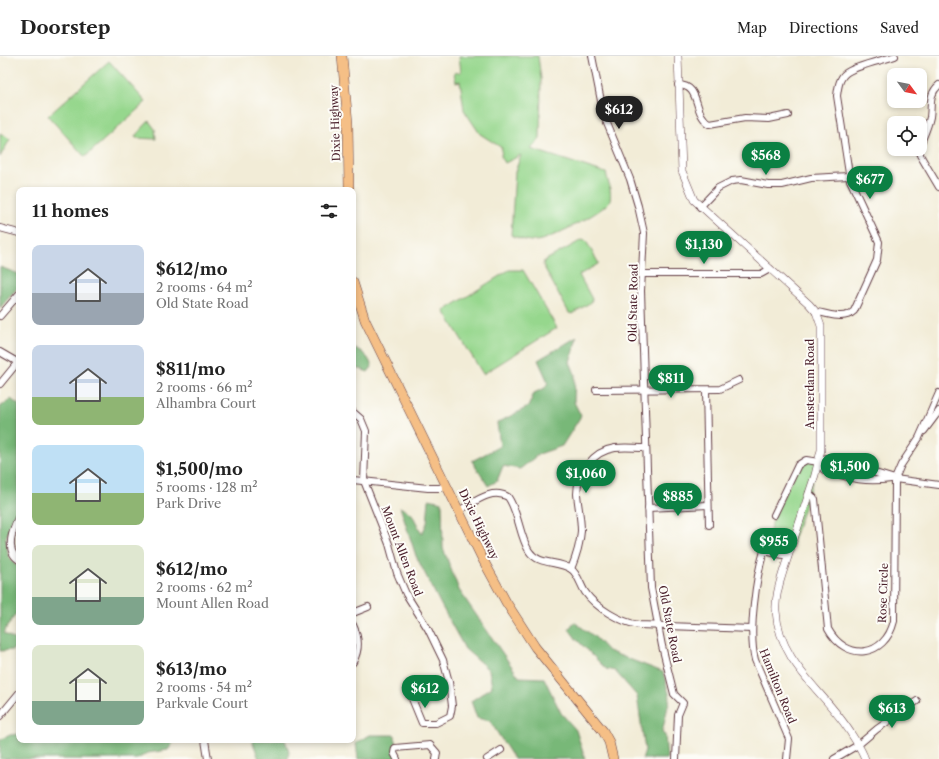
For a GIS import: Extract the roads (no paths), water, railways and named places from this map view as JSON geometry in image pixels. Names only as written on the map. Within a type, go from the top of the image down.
[{"type":"main road","name":"Dixie Highway","points":[[342,56],[348,123],[349,187]]},
{"type":"main road","name":"Dixie Highway","points":[[356,292],[366,320],[458,511],[506,602],[535,647],[600,726],[609,742],[614,759]]},
{"type":"street","name":"Old State Road","points":[[592,56],[604,116],[630,180],[641,216],[645,240],[641,292],[645,448],[651,588],[674,694],[683,703],[678,715],[676,759]]},
{"type":"street","points":[[678,56],[682,171],[694,200],[816,312],[841,316],[851,314],[857,305],[879,254],[879,242],[875,230],[849,176],[837,96],[842,78],[848,71],[895,56]]},
{"type":"street","points":[[678,85],[685,85],[691,89],[695,96],[701,116],[710,124],[745,118],[769,119],[788,115]]},
{"type":"street","points":[[927,128],[930,116],[930,96],[939,85]]},
{"type":"street","points":[[921,156],[939,187]]},
{"type":"street","points":[[700,207],[718,188],[732,181],[741,180],[768,185],[782,185],[812,178],[849,176]]},
{"type":"street","points":[[0,228],[16,232]]},
{"type":"street","points":[[643,274],[761,274],[770,269]]},
{"type":"street","points":[[0,316],[16,297]]},
{"type":"street","name":"Amsterdam Road","points":[[816,312],[821,326],[819,462],[788,556],[776,604],[777,618],[783,642],[798,667],[842,719],[865,759]]},
{"type":"street","points":[[0,352],[16,360]]},
{"type":"street","points":[[0,384],[16,365]]},
{"type":"street","points":[[596,390],[706,390],[720,389],[739,380]]},
{"type":"street","points":[[706,390],[709,525]]},
{"type":"street","points":[[919,438],[939,393]]},
{"type":"street","points":[[895,478],[901,465],[939,411]]},
{"type":"street","points":[[356,415],[361,419],[366,431],[364,481]]},
{"type":"street","points":[[571,569],[579,545],[581,532],[577,494],[579,481],[583,471],[592,460],[602,452],[614,448],[645,448]]},
{"type":"street","points":[[774,515],[798,465],[806,460],[819,462],[826,458],[895,478],[939,485]]},
{"type":"street","points":[[819,462],[824,470],[861,481],[873,482],[895,478]]},
{"type":"street","name":"Rose Circle","points":[[809,493],[815,499],[828,629],[837,642],[842,646],[858,651],[868,651],[885,642],[892,631],[894,621],[895,478]]},
{"type":"street","points":[[356,480],[428,488],[440,488],[446,485]]},
{"type":"street","name":"Mount Allen Road","points":[[364,481],[389,544],[397,573],[406,594],[444,660],[452,706],[450,716],[436,723],[422,723],[408,689]]},
{"type":"street","points":[[458,511],[492,493],[500,493],[510,500],[530,552],[544,562],[571,569],[575,573],[588,596],[594,602],[611,614],[633,624],[752,629]]},
{"type":"street","points":[[648,508],[708,505]]},
{"type":"street","points":[[16,523],[13,530],[11,543],[14,556],[16,558]]},
{"type":"street","name":"Hamilton Road","points":[[787,759],[789,739],[755,660],[752,649],[752,629],[760,564],[764,551],[788,556]]},
{"type":"street","points":[[356,612],[368,607]]},
{"type":"street","points":[[356,632],[359,644],[356,653]]},
{"type":"street","points":[[0,716],[16,697]]},
{"type":"street","points":[[834,759],[858,745],[877,729],[917,701]]},
{"type":"street","points":[[205,743],[208,759]]},
{"type":"street","points":[[397,759],[394,754],[395,748],[430,745],[437,753],[436,759]]},
{"type":"street","points":[[487,759],[501,750]]}]
